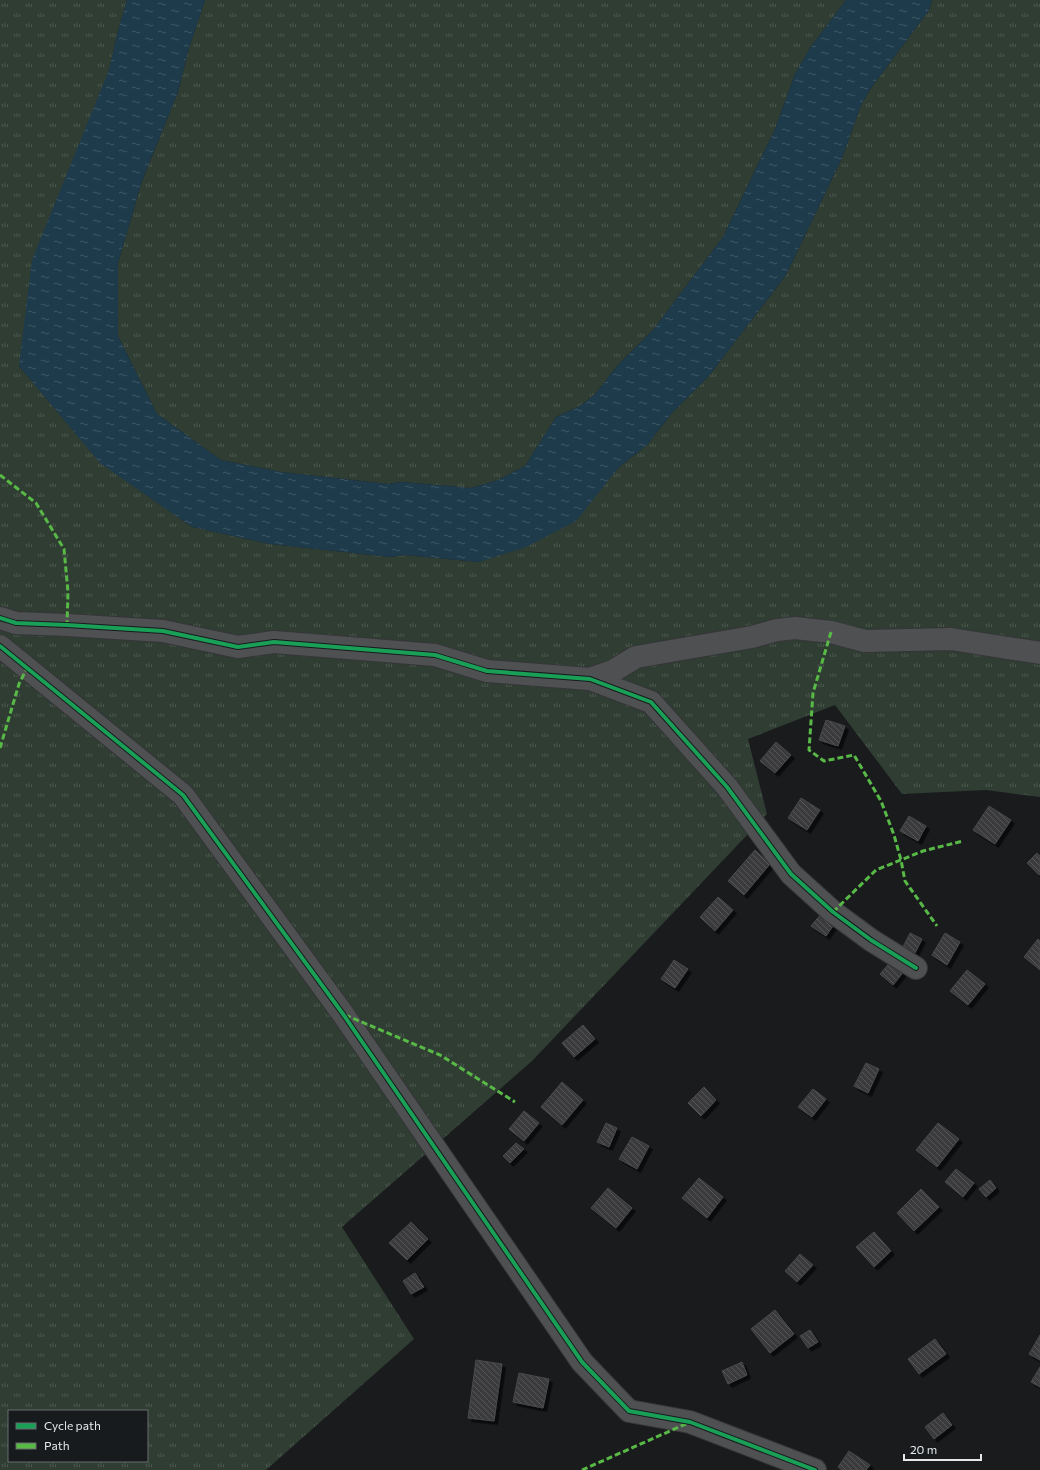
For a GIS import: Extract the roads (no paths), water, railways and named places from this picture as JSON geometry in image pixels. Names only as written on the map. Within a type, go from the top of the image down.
[{"type":"street","points":[[0,618],[16,623],[163,631],[238,648],[274,642],[435,655],[487,670],[590,679],[651,702],[727,787],[791,874],[833,912],[871,940],[916,968]]},
{"type":"street","points":[[590,679],[613,671],[636,657],[752,637],[777,630],[795,628],[831,632],[865,641],[951,639],[1040,653]]},
{"type":"street","points":[[0,646],[184,795],[344,1014],[582,1362],[629,1411],[690,1422],[815,1470]]},
{"type":"water","points":[[127,0],[205,0],[189,48],[178,92],[142,181],[118,263],[118,336],[157,414],[221,460],[281,472],[388,484],[402,482],[471,488],[498,480],[525,466],[556,417],[580,406],[595,394],[618,365],[653,330],[723,237],[775,129],[795,74],[810,48],[846,0],[932,0],[929,10],[871,88],[861,105],[842,158],[786,275],[708,377],[672,413],[647,445],[619,467],[576,521],[526,547],[479,562],[405,555],[390,557],[270,544],[192,527],[100,463],[19,366],[32,260],[109,70]]}]
